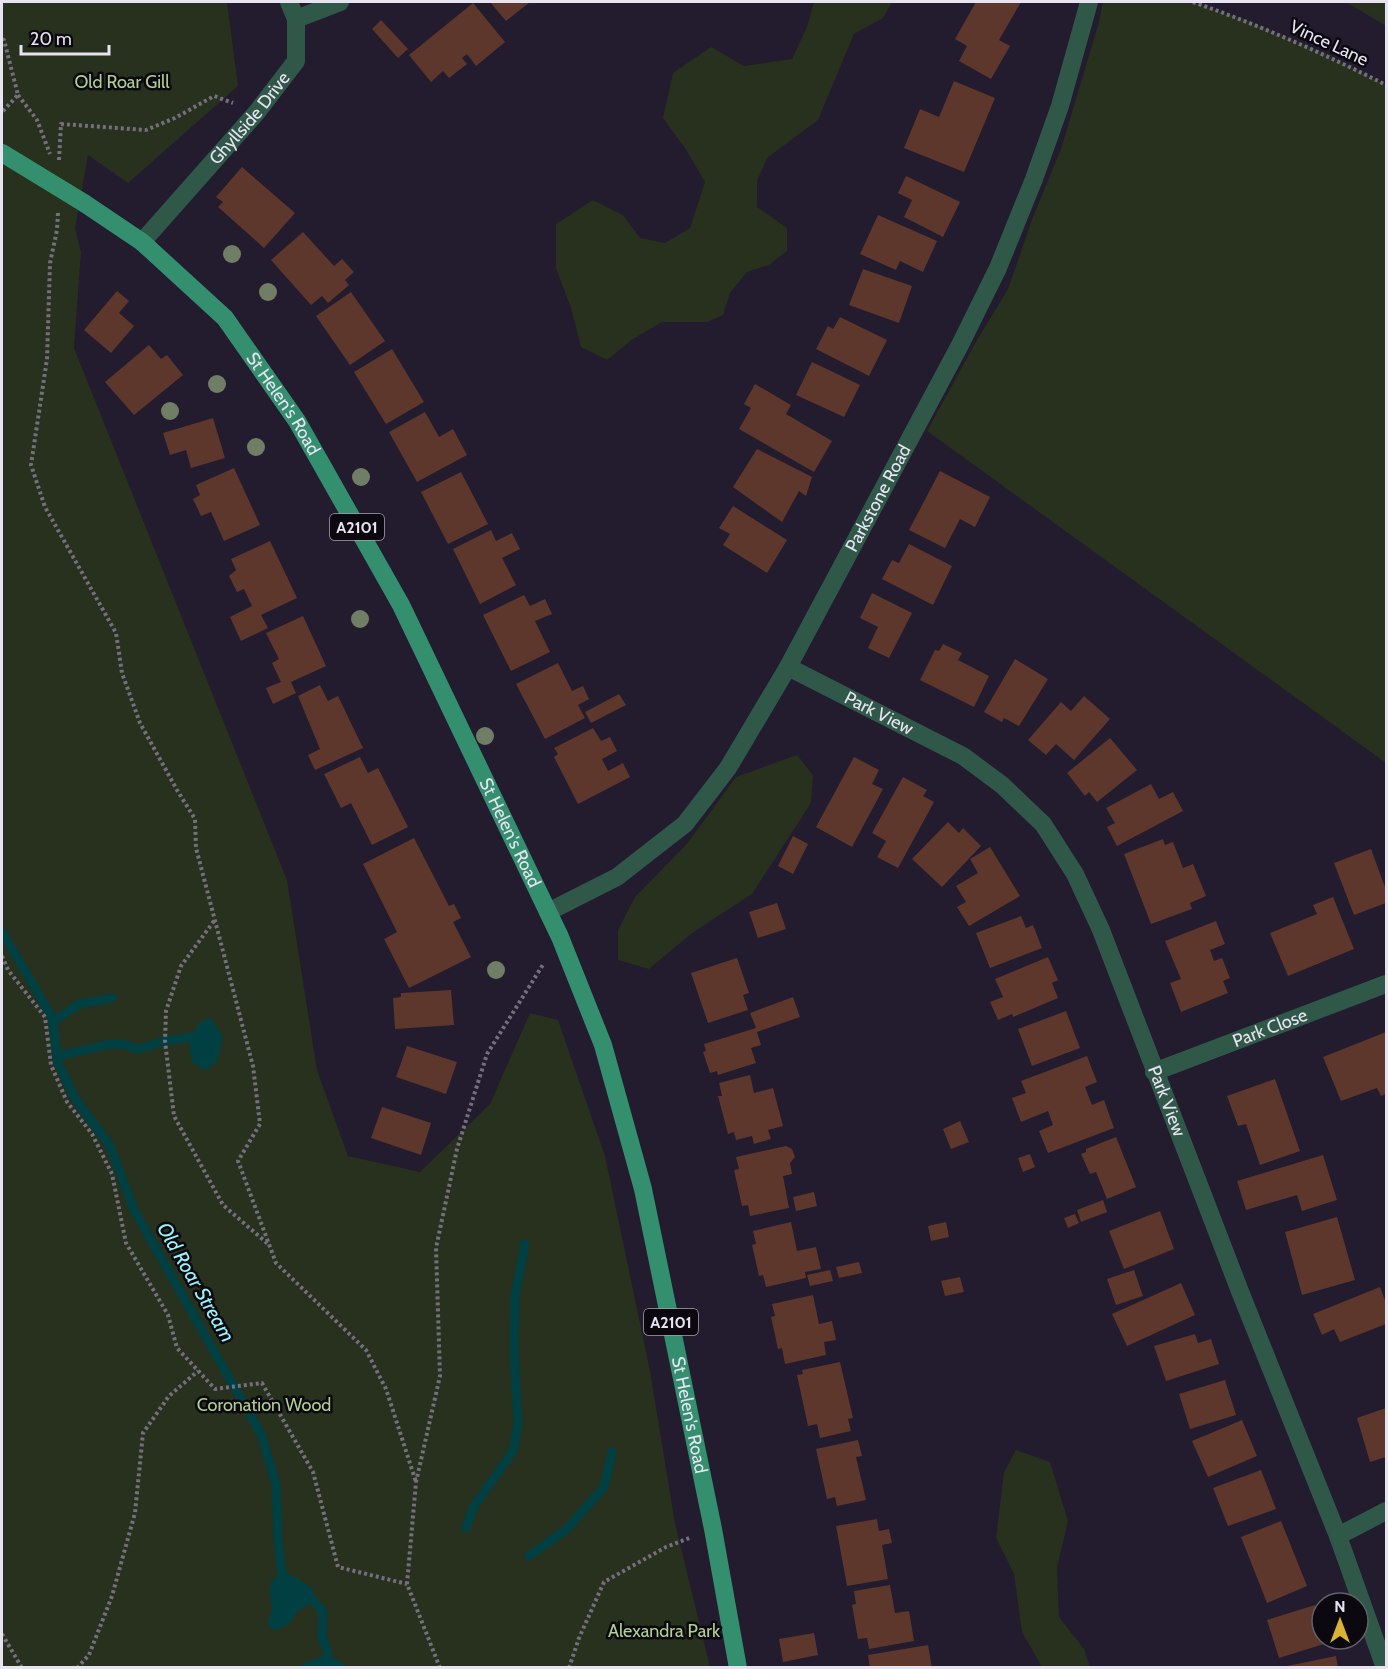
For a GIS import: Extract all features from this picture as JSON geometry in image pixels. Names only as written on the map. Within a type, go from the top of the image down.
[{"type":"main road","name":"St Helen's Road","points":[[2,153],[84,202],[142,242],[225,318],[297,421],[401,605],[560,937],[603,1045],[643,1189],[708,1506],[738,1668]]},
{"type":"street","points":[[289,2],[296,19],[340,2]]},
{"type":"street","name":"Parkstone Road","points":[[548,912],[618,877],[686,824],[728,768],[788,667],[960,345],[998,268],[1034,179],[1060,106],[1089,2]]},
{"type":"street","name":"Ghyllside Drive","points":[[142,242],[257,112],[296,61],[296,19]]},
{"type":"street","name":"Park View","points":[[788,667],[963,756],[1002,785],[1043,824],[1075,874],[1101,930],[1154,1072],[1338,1536],[1385,1668]]},
{"type":"street","name":"Park Close","points":[[1154,1072],[1386,984]]},
{"type":"street","points":[[1338,1536],[1386,1511]]},
{"type":"path","name":"Vince Lane","points":[[1193,2],[1243,19],[1326,54],[1386,85]]},
{"type":"path","points":[[3,40],[18,95],[37,120],[53,161]]},
{"type":"path","points":[[2,112],[5,105],[18,95]]},
{"type":"path","points":[[58,170],[61,124],[146,130],[175,118],[214,96],[257,112]]},
{"type":"path","points":[[58,210],[57,230],[50,263],[47,359],[31,465],[45,507],[116,633],[122,673],[140,723],[195,819],[196,848],[253,1066],[260,1124],[238,1161],[276,1263],[366,1350],[386,1389],[416,1482]]},
{"type":"path","points":[[215,920],[181,966],[166,1011],[165,1041],[174,1116],[223,1205],[270,1246]]},
{"type":"path","points":[[440,1668],[407,1584],[416,1482],[440,1376],[436,1248],[457,1149],[487,1054],[560,937]]},
{"type":"path","points":[[2,956],[9,970],[45,1017],[51,1065],[67,1102],[92,1134],[112,1174],[126,1243],[168,1315],[177,1348],[215,1389],[262,1383],[314,1472],[338,1567],[407,1584]]},
{"type":"path","points":[[77,1668],[89,1655],[112,1596],[121,1565],[135,1514],[143,1433],[169,1396],[198,1371]]},
{"type":"path","points":[[569,1668],[579,1638],[604,1582],[666,1547]]},
{"type":"path","points":[[2,1634],[22,1668]]},
{"type":"green space","name":"Coronation Wood","points":[[2,2],[227,2],[238,86],[128,183],[88,155],[75,228],[81,252],[74,348],[287,880],[317,1070],[348,1156],[420,1172],[490,1104],[530,1013],[558,1020],[605,1156],[650,1371],[675,1523],[710,1667],[2,1668]]},
{"type":"green space","points":[[814,2],[892,2],[883,18],[854,34],[818,120],[767,158],[757,181],[757,207],[787,228],[787,251],[769,265],[747,272],[730,293],[723,315],[707,322],[662,322],[633,339],[607,360],[581,347],[571,308],[556,268],[556,224],[593,200],[623,215],[640,238],[665,243],[690,228],[705,182],[687,151],[663,118],[673,73],[711,47],[744,66],[792,59],[807,27]]},
{"type":"green space","points":[[1103,2],[1193,2],[1243,19],[1326,54],[1386,85],[1386,763],[927,431],[1008,289],[1033,217],[1061,149]]},
{"type":"green space","points":[[1346,2],[1386,2],[1386,26]]},
{"type":"green space","points":[[797,755],[813,775],[811,803],[752,894],[692,933],[649,969],[618,960],[618,930],[635,897],[686,845],[736,777]]},
{"type":"green space","points":[[1016,1450],[1050,1462],[1068,1521],[1057,1568],[1059,1617],[1084,1649],[1090,1667],[1042,1667],[1022,1632],[1014,1574],[996,1538],[1004,1472]]},
{"type":"shaded area","points":[[211,1018],[223,1037],[217,1062],[205,1070],[193,1063],[190,1046],[200,1022]]},
{"type":"shaded area","points":[[282,1575],[296,1577],[314,1590],[312,1602],[297,1612],[289,1624],[275,1630],[267,1625],[272,1610],[271,1581]]},
{"type":"shaded area","points":[[328,1654],[348,1667],[299,1667],[303,1664]]},
{"type":"building","points":[[490,2],[530,2],[506,21]]},
{"type":"building","points":[[976,2],[1021,2],[999,40],[1010,46],[991,79],[959,61],[967,46],[955,39]]},
{"type":"building","points":[[473,3],[505,42],[476,66],[467,54],[462,58],[467,64],[449,78],[443,71],[431,82],[409,55]]},
{"type":"building","points":[[381,20],[408,49],[398,58],[372,29]]},
{"type":"building","points":[[954,81],[995,98],[964,172],[904,148],[920,109],[939,117]]},
{"type":"building","points":[[242,167],[295,213],[264,248],[218,207],[223,202],[216,197]]},
{"type":"building","points":[[906,176],[960,202],[943,237],[904,217],[912,200],[898,193]]},
{"type":"building","points":[[878,215],[937,241],[923,272],[900,261],[896,270],[860,254]]},
{"type":"building","points":[[303,232],[334,266],[342,259],[354,272],[345,280],[349,285],[328,303],[322,296],[311,305],[271,260]]},
{"type":"building","points":[[863,269],[912,286],[899,323],[849,305]]},
{"type":"building","points":[[117,291],[129,301],[119,313],[134,326],[111,353],[84,330]]},
{"type":"building","points":[[351,292],[385,341],[350,365],[316,316]]},
{"type":"building","points":[[840,317],[887,340],[869,376],[816,349],[828,326],[833,329]]},
{"type":"building","points":[[149,345],[161,359],[167,355],[183,375],[134,415],[105,382]]},
{"type":"building","points":[[392,349],[424,402],[386,424],[354,372]]},
{"type":"building","points":[[812,362],[860,385],[844,417],[796,395]]},
{"type":"building","points":[[755,384],[791,405],[786,414],[832,441],[814,472],[739,429],[751,408],[744,404]]},
{"type":"building","points":[[425,412],[439,437],[453,429],[467,455],[417,482],[389,432]]},
{"type":"building","points":[[213,418],[225,458],[191,468],[186,450],[170,455],[163,433]]},
{"type":"building","points":[[757,449],[812,477],[806,496],[799,491],[782,522],[733,487]]},
{"type":"building","points":[[234,468],[260,525],[224,541],[211,512],[201,516],[193,499],[200,495],[196,485]]},
{"type":"building","points":[[940,471],[990,497],[975,527],[960,519],[945,548],[909,530]]},
{"type":"building","points":[[461,472],[488,524],[448,544],[421,492]]},
{"type":"building","points":[[733,506],[787,540],[767,573],[723,545],[730,534],[719,528]]},
{"type":"building","points":[[491,530],[496,541],[512,533],[520,549],[502,558],[516,585],[480,604],[453,549]]},
{"type":"building","points":[[270,541],[297,598],[261,615],[268,628],[241,641],[230,617],[252,606],[244,589],[237,592],[229,576],[236,570],[231,559]]},
{"type":"building","points":[[909,544],[952,566],[933,605],[882,579],[892,560],[899,563]]},
{"type":"building","points":[[872,593],[912,613],[889,658],[868,648],[878,627],[860,618]]},
{"type":"building","points":[[524,595],[530,606],[545,599],[552,614],[535,621],[550,652],[511,671],[483,615]]},
{"type":"building","points":[[303,616],[326,666],[291,682],[296,693],[273,704],[266,688],[281,682],[272,663],[279,659],[266,633]]},
{"type":"building","points":[[943,644],[962,653],[958,660],[989,676],[974,707],[920,680],[935,650],[939,651]]},
{"type":"building","points":[[1015,659],[1048,679],[1019,726],[1004,718],[1002,722],[984,712]]},
{"type":"building","points":[[558,663],[572,691],[583,686],[589,699],[578,705],[585,718],[545,739],[516,684]]},
{"type":"building","points":[[320,685],[328,701],[338,696],[363,748],[315,770],[308,755],[320,749],[298,696]]},
{"type":"building","points":[[619,694],[626,705],[591,723],[585,712]]},
{"type":"building","points":[[1084,696],[1110,719],[1074,760],[1056,744],[1046,755],[1028,740],[1061,702],[1071,711]]},
{"type":"building","points":[[593,728],[601,741],[610,737],[617,751],[602,759],[608,771],[623,763],[630,777],[578,804],[554,757],[558,754],[554,748]]},
{"type":"building","points":[[1110,738],[1137,770],[1097,802],[1089,792],[1085,796],[1067,773]]},
{"type":"building","points":[[360,757],[368,773],[378,768],[408,827],[372,845],[351,803],[341,808],[324,774]]},
{"type":"building","points":[[854,757],[879,770],[872,784],[883,789],[852,847],[816,827]]},
{"type":"building","points":[[903,777],[927,790],[923,796],[934,802],[898,868],[877,857],[886,841],[872,833]]},
{"type":"building","points":[[1151,784],[1159,799],[1173,792],[1183,811],[1117,846],[1107,827],[1115,823],[1106,808]]},
{"type":"building","points":[[948,822],[959,833],[963,828],[981,846],[942,887],[912,859]]},
{"type":"building","points":[[793,836],[808,844],[793,874],[778,866]]},
{"type":"building","points":[[414,838],[449,906],[454,904],[461,918],[453,922],[471,957],[409,988],[384,939],[397,932],[363,864]]},
{"type":"building","points":[[1163,839],[1165,845],[1173,842],[1183,868],[1193,864],[1206,896],[1190,903],[1192,909],[1151,924],[1124,854]]},
{"type":"building","points":[[990,847],[1020,896],[969,926],[957,907],[966,902],[956,886],[978,873],[970,859]]},
{"type":"building","points":[[1371,849],[1386,890],[1386,903],[1354,915],[1334,863]]},
{"type":"building","points":[[1333,897],[1354,949],[1288,976],[1270,933],[1317,914],[1313,905]]},
{"type":"building","points":[[777,903],[786,929],[758,938],[749,912]]},
{"type":"building","points":[[1021,916],[1026,928],[1033,925],[1042,948],[990,968],[976,933]]},
{"type":"building","points":[[1216,921],[1225,944],[1210,950],[1214,961],[1222,958],[1230,978],[1223,981],[1228,993],[1181,1012],[1170,983],[1181,979],[1165,941]]},
{"type":"building","points":[[1048,957],[1058,980],[1052,983],[1058,998],[1013,1017],[1012,1014],[998,1020],[990,1002],[1003,997],[995,979]]},
{"type":"building","points":[[737,958],[749,993],[743,995],[748,1010],[708,1023],[691,973]]},
{"type":"building","points":[[451,990],[454,1025],[395,1029],[393,998],[401,997],[401,993]]},
{"type":"building","points":[[793,997],[800,1017],[757,1032],[761,1045],[751,1048],[756,1063],[718,1075],[717,1071],[710,1073],[703,1052],[706,1051],[704,1044],[756,1028],[750,1013]]},
{"type":"building","points":[[1066,1011],[1080,1048],[1032,1066],[1018,1029]]},
{"type":"building","points":[[1386,1032],[1386,1094],[1381,1096],[1377,1088],[1341,1101],[1323,1057]]},
{"type":"building","points":[[407,1046],[457,1062],[446,1094],[396,1077]]},
{"type":"building","points":[[1087,1056],[1097,1082],[1085,1087],[1092,1105],[1104,1100],[1114,1128],[1048,1153],[1039,1131],[1053,1125],[1048,1111],[1021,1122],[1012,1098],[1026,1093],[1021,1081]]},
{"type":"building","points":[[750,1075],[754,1093],[773,1088],[783,1126],[768,1130],[771,1139],[754,1144],[752,1136],[736,1140],[734,1132],[728,1134],[718,1096],[722,1096],[719,1083]]},
{"type":"building","points":[[1275,1079],[1300,1151],[1260,1165],[1246,1124],[1238,1126],[1227,1096]]},
{"type":"building","points":[[382,1107],[431,1123],[421,1155],[371,1138]]},
{"type":"building","points":[[960,1121],[969,1142],[951,1149],[943,1129]]},
{"type":"building","points":[[1116,1137],[1136,1187],[1107,1199],[1096,1172],[1090,1174],[1081,1154],[1086,1152],[1086,1149]]},
{"type":"building","points":[[786,1146],[792,1149],[795,1157],[790,1163],[792,1174],[783,1176],[789,1208],[750,1216],[748,1205],[742,1206],[734,1170],[739,1169],[736,1157]]},
{"type":"building","points":[[1030,1154],[1035,1167],[1023,1172],[1018,1158]]},
{"type":"building","points":[[1323,1155],[1337,1200],[1302,1211],[1297,1195],[1246,1210],[1237,1181]]},
{"type":"building","points":[[814,1192],[817,1206],[796,1211],[793,1197]]},
{"type":"building","points":[[1103,1200],[1107,1212],[1081,1222],[1077,1210]]},
{"type":"building","points":[[1160,1211],[1174,1249],[1124,1269],[1109,1231]]},
{"type":"building","points":[[1075,1214],[1079,1223],[1068,1228],[1064,1218]]},
{"type":"building","points":[[1337,1217],[1355,1280],[1302,1295],[1285,1232]]},
{"type":"building","points":[[791,1222],[797,1251],[816,1247],[821,1269],[805,1272],[806,1278],[766,1287],[763,1275],[759,1276],[752,1245],[756,1244],[753,1231]]},
{"type":"building","points":[[946,1222],[949,1237],[931,1241],[928,1226]]},
{"type":"building","points":[[859,1262],[862,1273],[839,1278],[836,1267]]},
{"type":"building","points":[[830,1270],[833,1281],[810,1286],[807,1275]]},
{"type":"building","points":[[1134,1270],[1143,1296],[1116,1305],[1107,1279]]},
{"type":"building","points":[[960,1277],[964,1292],[945,1296],[941,1281]]},
{"type":"building","points":[[1181,1283],[1195,1315],[1127,1346],[1112,1314]]},
{"type":"building","points":[[1380,1287],[1386,1303],[1386,1324],[1340,1342],[1334,1329],[1322,1335],[1313,1314]]},
{"type":"building","points":[[813,1295],[819,1324],[832,1321],[836,1340],[824,1342],[826,1355],[785,1364],[782,1348],[778,1349],[771,1317],[775,1316],[772,1304]]},
{"type":"building","points":[[1195,1334],[1198,1343],[1211,1339],[1219,1364],[1166,1381],[1154,1346]]},
{"type":"building","points":[[840,1362],[853,1418],[848,1419],[851,1431],[820,1438],[817,1424],[808,1426],[797,1375],[803,1374],[802,1370]]},
{"type":"building","points":[[1225,1380],[1236,1415],[1190,1429],[1179,1394]]},
{"type":"building","points":[[1386,1408],[1386,1457],[1370,1462],[1357,1418]]},
{"type":"building","points":[[1242,1420],[1257,1456],[1208,1477],[1192,1441]]},
{"type":"building","points":[[858,1440],[862,1456],[856,1457],[866,1500],[837,1506],[835,1497],[827,1499],[816,1449]]},
{"type":"building","points":[[1261,1470],[1276,1509],[1228,1526],[1213,1488]]},
{"type":"building","points":[[877,1519],[879,1531],[889,1529],[892,1543],[882,1545],[888,1579],[847,1586],[836,1526]]},
{"type":"building","points":[[1281,1521],[1307,1586],[1267,1603],[1241,1537]]},
{"type":"building","points":[[890,1585],[895,1613],[909,1611],[914,1641],[869,1649],[867,1638],[858,1639],[852,1605],[856,1604],[854,1591]]},
{"type":"building","points":[[1310,1607],[1310,1648],[1279,1658],[1267,1620]]},
{"type":"building","points":[[814,1633],[818,1655],[783,1662],[779,1639]]},
{"type":"building","points":[[928,1645],[932,1668],[870,1668],[868,1655]]},
{"type":"building","points":[[1336,1656],[1338,1668],[1287,1668],[1287,1666]]},
{"type":"waterway","name":"Old Roar Stream","points":[[2,932],[52,1017],[58,1062],[74,1097],[110,1146],[134,1210],[261,1434],[276,1484],[282,1575],[291,1581]]},
{"type":"waterway","points":[[53,1022],[79,1004],[112,998]]},
{"type":"waterway","points":[[57,1056],[106,1045],[123,1044],[138,1049],[165,1041],[191,1037]]},
{"type":"waterway","points":[[466,1528],[473,1508],[513,1451],[518,1424],[514,1353],[515,1296],[525,1244]]},
{"type":"waterway","points":[[529,1556],[567,1529],[604,1487],[612,1452]]},
{"type":"waterway","name":"Old Roar Stream","points":[[304,1591],[323,1611],[322,1637],[328,1654]]},
{"type":"park label","name":"Old Roar Gill","points":[[122,82]]},
{"type":"park label","name":"Alexandra Park","points":[[664,1631]]}]
